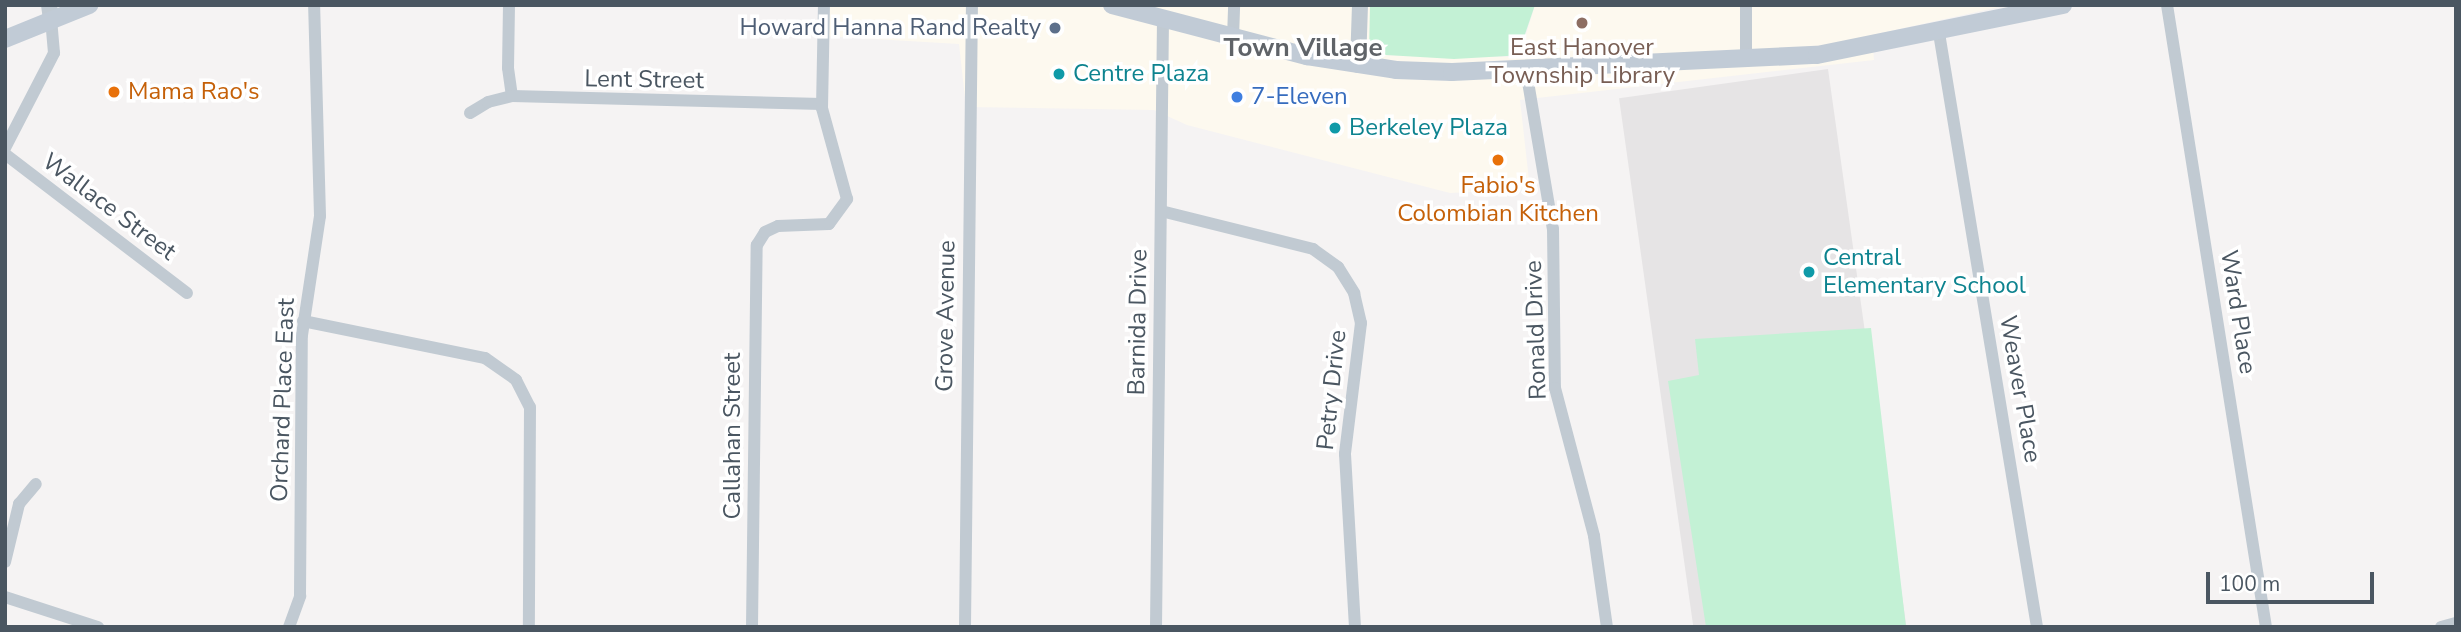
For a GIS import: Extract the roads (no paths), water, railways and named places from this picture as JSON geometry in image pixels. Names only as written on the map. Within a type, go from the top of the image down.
[{"type":"main road","points":[[5,38],[50,13],[89,5]]},
{"type":"main road","points":[[1112,5],[1233,38],[1358,65],[1424,72],[1526,70],[1817,55],[1939,33],[2063,5]]},
{"type":"street","name":"Orchard Place East","points":[[289,627],[300,596],[303,321],[320,216],[314,5]]},
{"type":"street","points":[[509,5],[508,68],[512,96]]},
{"type":"street","points":[[822,104],[824,5]]},
{"type":"street","name":"Grove Avenue","points":[[965,627],[972,5]]},
{"type":"street","points":[[1233,38],[1234,5]]},
{"type":"street","points":[[1358,65],[1360,5]]},
{"type":"street","points":[[1746,5],[1746,57]]},
{"type":"street","name":"Ward Place","points":[[2167,5],[2266,627]]},
{"type":"street","points":[[5,149],[54,53],[50,13]]},
{"type":"street","name":"Barnida Drive","points":[[1156,627],[1163,19]]},
{"type":"street","name":"Weaver Place","points":[[1939,33],[2037,627]]},
{"type":"street","name":"Ronald Drive","points":[[1526,70],[1553,229],[1555,388],[1597,547],[1607,627]]},
{"type":"street","name":"Lent Street","points":[[470,113],[512,96],[822,104]]},
{"type":"street","name":"Callahan Street","points":[[752,627],[757,245],[765,232],[774,228],[822,226],[844,207],[846,185],[822,104]]},
{"type":"street","name":"Wallace Street","points":[[5,154],[187,293]]},
{"type":"street","name":"Petry Drive","points":[[1161,211],[1313,249],[1338,267],[1354,293],[1360,338],[1345,454],[1355,627]]},
{"type":"street","points":[[303,321],[485,358],[516,380],[530,407],[529,627]]},
{"type":"street","points":[[5,562],[19,504],[36,484]]},
{"type":"street","points":[[5,597],[98,627]]},
{"type":"street","points":[[2441,627],[2456,623]]},
{"type":"place","name":"East Hanover Township Library","points":[[1582,23]]},
{"type":"place","name":"Howard Hanna Rand Realty","points":[[1055,28]]},
{"type":"place","name":"Centre Plaza","points":[[1059,74]]},
{"type":"place","name":"Mama Rao's","points":[[114,92]]},
{"type":"place","name":"7-Eleven","points":[[1237,97]]},
{"type":"place","name":"Berkeley Plaza","points":[[1335,128]]},
{"type":"place","name":"Fabio's Colombian Kitchen","points":[[1498,160]]},
{"type":"place","name":"Central Elementary School","points":[[1809,272]]},
{"type":"district","name":"Town Village","points":[[1303,48]]}]
